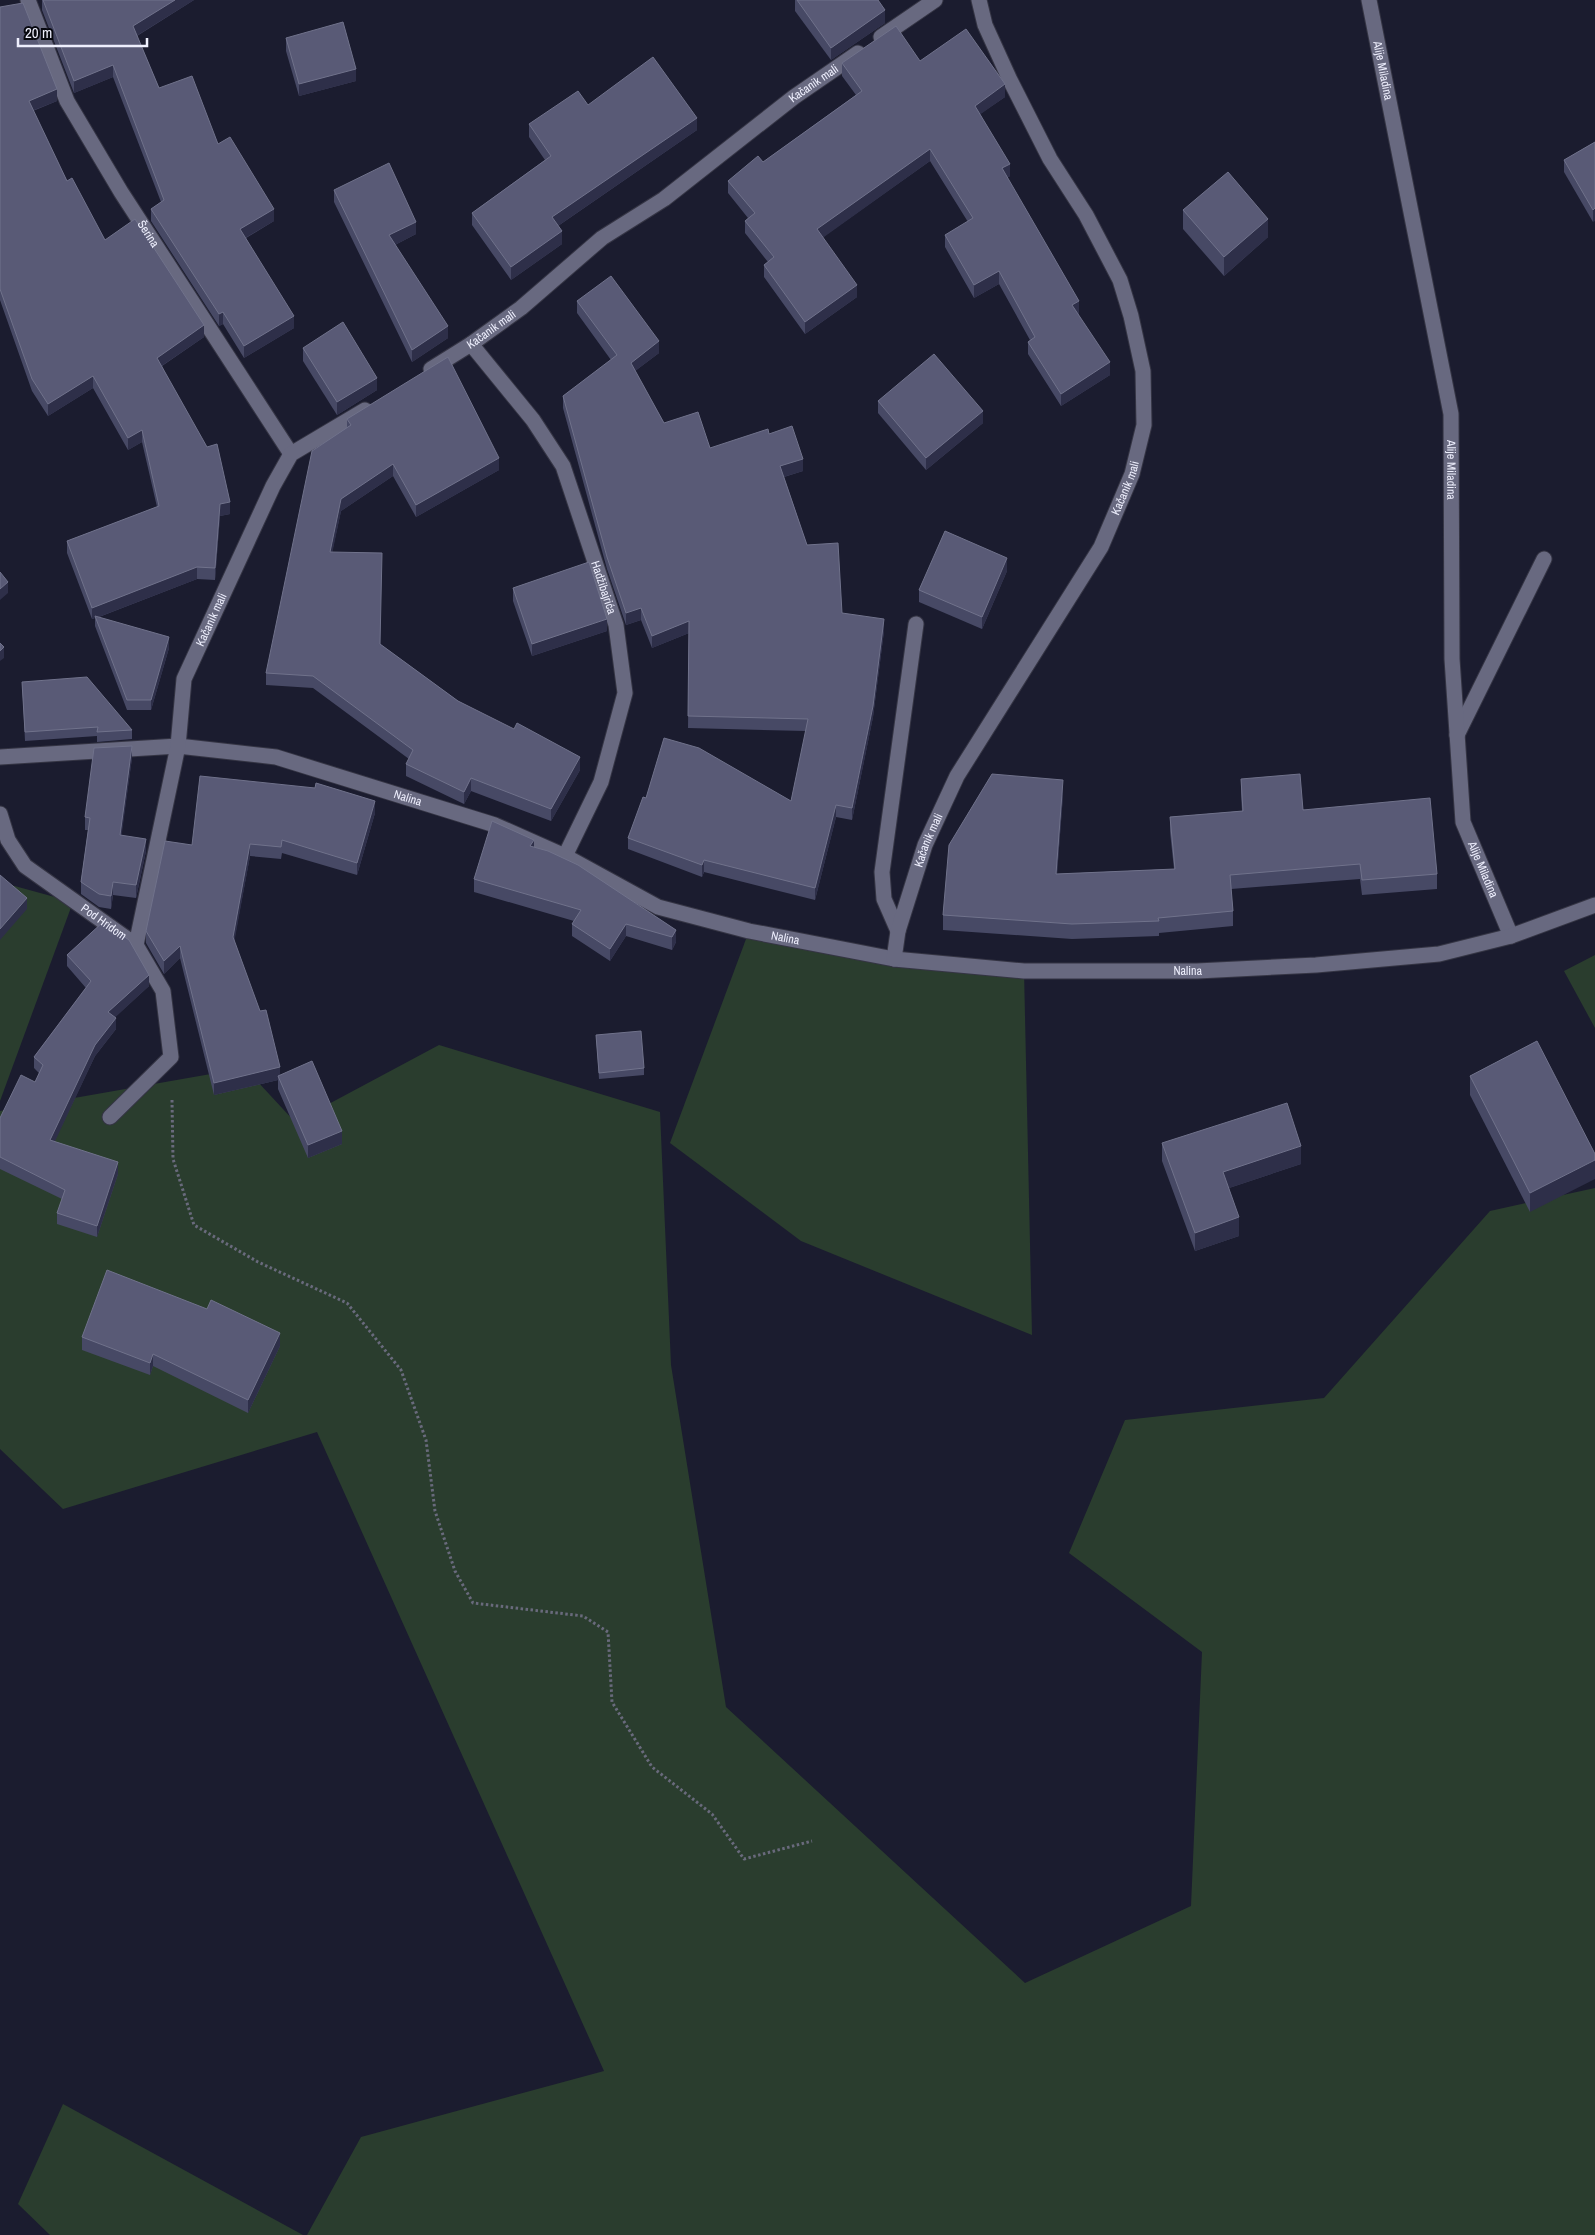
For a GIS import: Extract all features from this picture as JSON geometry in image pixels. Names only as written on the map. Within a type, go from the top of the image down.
[{"type":"street","name":"Šerina","points":[[28,0],[67,101],[121,192],[291,454]]},
{"type":"street","name":"Kačanik mali","points":[[415,378],[470,344],[521,308],[602,238],[664,200],[794,97],[935,0]]},
{"type":"street","name":"Kačanik mali","points":[[894,958],[898,931],[925,845],[957,776],[1101,547],[1132,474],[1144,425],[1143,370],[1131,316],[1120,280],[1086,215],[1050,159],[1010,80],[985,25],[979,0]]},
{"type":"street","name":"Alije Miladina","points":[[1369,0],[1451,414],[1452,659],[1463,822],[1511,936]]},
{"type":"street","name":"Hadžibajrića","points":[[470,344],[534,420],[563,466],[616,625],[625,693],[601,782],[565,856]]},
{"type":"street","name":"Kačanik mali","points":[[136,945],[178,746],[184,679],[273,486],[291,454],[375,403]]},
{"type":"street","points":[[1457,736],[1544,559]]},
{"type":"street","points":[[898,931],[884,899],[882,872],[916,624]]},
{"type":"street","name":"Nalina","points":[[0,757],[178,746],[276,757],[495,824],[565,856],[658,907],[749,931],[894,958],[1024,971],[1197,971],[1316,965],[1439,954],[1511,936],[1595,905]]},
{"type":"street","name":"Pod Hridom","points":[[0,814],[8,840],[26,866],[136,945],[163,991],[171,1057]]},
{"type":"street","points":[[110,1117],[171,1057]]},
{"type":"path","points":[[171,1057],[173,1160],[194,1225],[258,1262],[347,1303],[401,1370],[426,1440],[436,1511],[455,1572],[473,1603],[584,1616],[608,1632],[612,1702],[652,1767],[712,1814],[744,1859],[812,1841]]},
{"type":"green space","points":[[0,882],[73,902],[0,1101]]},
{"type":"green space","points":[[749,931],[1024,971],[1032,1335],[801,1241],[670,1143]]},
{"type":"green space","points":[[1595,955],[1595,1028],[1564,971]]},
{"type":"green space","points":[[439,1045],[660,1112],[671,1365],[726,1707],[1025,1983],[1191,1906],[1202,1652],[1069,1553],[1125,1420],[1324,1398],[1490,1211],[1595,1188],[1595,2235],[307,2235],[361,2137],[604,2071],[317,1432],[63,1509],[0,1449],[0,1111],[245,1068],[295,1122]]},
{"type":"green space","points":[[63,2104],[303,2235],[50,2235],[18,2204]]},
{"type":"building","points":[[43,0],[175,0],[133,26],[159,88],[192,76],[218,144],[230,137],[274,209],[240,229],[294,316],[244,346],[223,312],[219,314],[151,209],[164,200],[113,65],[74,81]]},
{"type":"building","points":[[797,0],[878,0],[885,10],[831,48]]},
{"type":"building","points":[[23,3],[57,89],[29,101],[67,181],[72,178],[105,240],[135,219],[204,325],[157,358],[207,447],[217,444],[230,502],[220,504],[215,568],[197,567],[92,608],[67,541],[159,506],[142,430],[128,438],[93,376],[48,404],[32,379],[0,289],[0,7]]},
{"type":"building","points":[[343,22],[356,69],[299,84],[286,38]]},
{"type":"building","points":[[896,26],[920,61],[966,29],[1005,84],[975,106],[1010,164],[1002,168],[1079,301],[1072,305],[1110,362],[1061,394],[1028,342],[1035,337],[999,271],[974,285],[945,235],[973,218],[930,149],[817,229],[857,285],[805,322],[764,265],[774,257],[745,221],[755,213],[728,181],[758,156],[763,162],[862,91],[842,63]]},
{"type":"building","points":[[653,57],[697,118],[552,217],[562,231],[511,267],[472,213],[551,156],[529,124],[578,91],[588,105]]},
{"type":"building","points":[[1595,142],[1595,208],[1593,210],[1564,160]]},
{"type":"building","points":[[389,163],[416,222],[389,235],[448,326],[412,350],[334,190]]},
{"type":"building","points":[[1228,172],[1268,219],[1224,257],[1183,210]]},
{"type":"building","points":[[611,276],[659,341],[631,363],[664,423],[698,412],[710,448],[768,429],[769,434],[792,426],[803,459],[780,466],[807,545],[838,543],[842,613],[884,619],[873,706],[852,808],[836,805],[815,888],[704,860],[702,865],[628,838],[643,797],[646,798],[664,738],[699,748],[791,801],[808,719],[688,716],[689,621],[652,636],[641,608],[626,613],[607,557],[563,396],[617,355],[577,301]]},
{"type":"building","points":[[343,322],[377,378],[337,402],[303,348]]},
{"type":"building","points":[[934,354],[983,411],[926,458],[878,401]]},
{"type":"building","points":[[448,357],[499,458],[416,505],[393,464],[341,499],[330,552],[382,553],[380,644],[458,701],[514,729],[517,723],[580,757],[551,809],[471,778],[464,792],[406,764],[413,750],[313,676],[266,673],[312,451],[351,425],[347,419]]},
{"type":"building","points":[[945,531],[1007,558],[982,617],[919,590]]},
{"type":"building","points":[[589,562],[607,619],[532,644],[513,588]]},
{"type":"building","points":[[0,572],[8,582],[0,589]]},
{"type":"building","points":[[95,616],[169,637],[151,700],[127,700]]},
{"type":"building","points":[[0,643],[4,647],[0,651]]},
{"type":"building","points":[[87,677],[132,730],[97,732],[98,727],[25,732],[22,682]]},
{"type":"building","points":[[132,746],[120,835],[146,839],[136,885],[113,882],[111,896],[99,894],[81,882],[90,818],[85,817],[94,748]]},
{"type":"building","points":[[992,774],[1063,780],[1056,874],[1175,869],[1170,817],[1243,811],[1241,779],[1300,774],[1303,810],[1430,798],[1437,874],[1362,880],[1360,864],[1230,875],[1233,911],[1158,918],[1159,921],[1072,924],[943,915],[949,845]]},
{"type":"building","points":[[200,776],[315,788],[316,783],[375,801],[357,863],[282,840],[281,847],[250,844],[233,937],[260,1011],[266,1010],[280,1067],[214,1083],[180,946],[164,961],[146,931],[165,841],[192,845]]},
{"type":"building","points":[[492,821],[534,840],[530,846],[548,851],[578,865],[676,930],[672,937],[626,924],[610,949],[572,924],[581,910],[474,879]]},
{"type":"building","points":[[0,875],[27,898],[0,929]]},
{"type":"building","points":[[103,922],[129,940],[149,975],[108,1012],[116,1018],[95,1045],[50,1140],[118,1162],[97,1226],[57,1213],[65,1190],[0,1157],[0,1118],[21,1075],[35,1082],[43,1065],[34,1057],[91,981],[67,955]]},
{"type":"building","points":[[641,1031],[644,1068],[599,1073],[596,1035]]},
{"type":"building","points":[[1537,1041],[1595,1154],[1595,1160],[1530,1193],[1470,1076]]},
{"type":"building","points":[[312,1061],[342,1131],[308,1145],[278,1076]]},
{"type":"building","points":[[1287,1103],[1301,1146],[1223,1172],[1239,1217],[1195,1233],[1162,1143]]},
{"type":"building","points":[[107,1270],[207,1309],[211,1300],[280,1333],[248,1400],[153,1354],[150,1363],[82,1337]]}]
